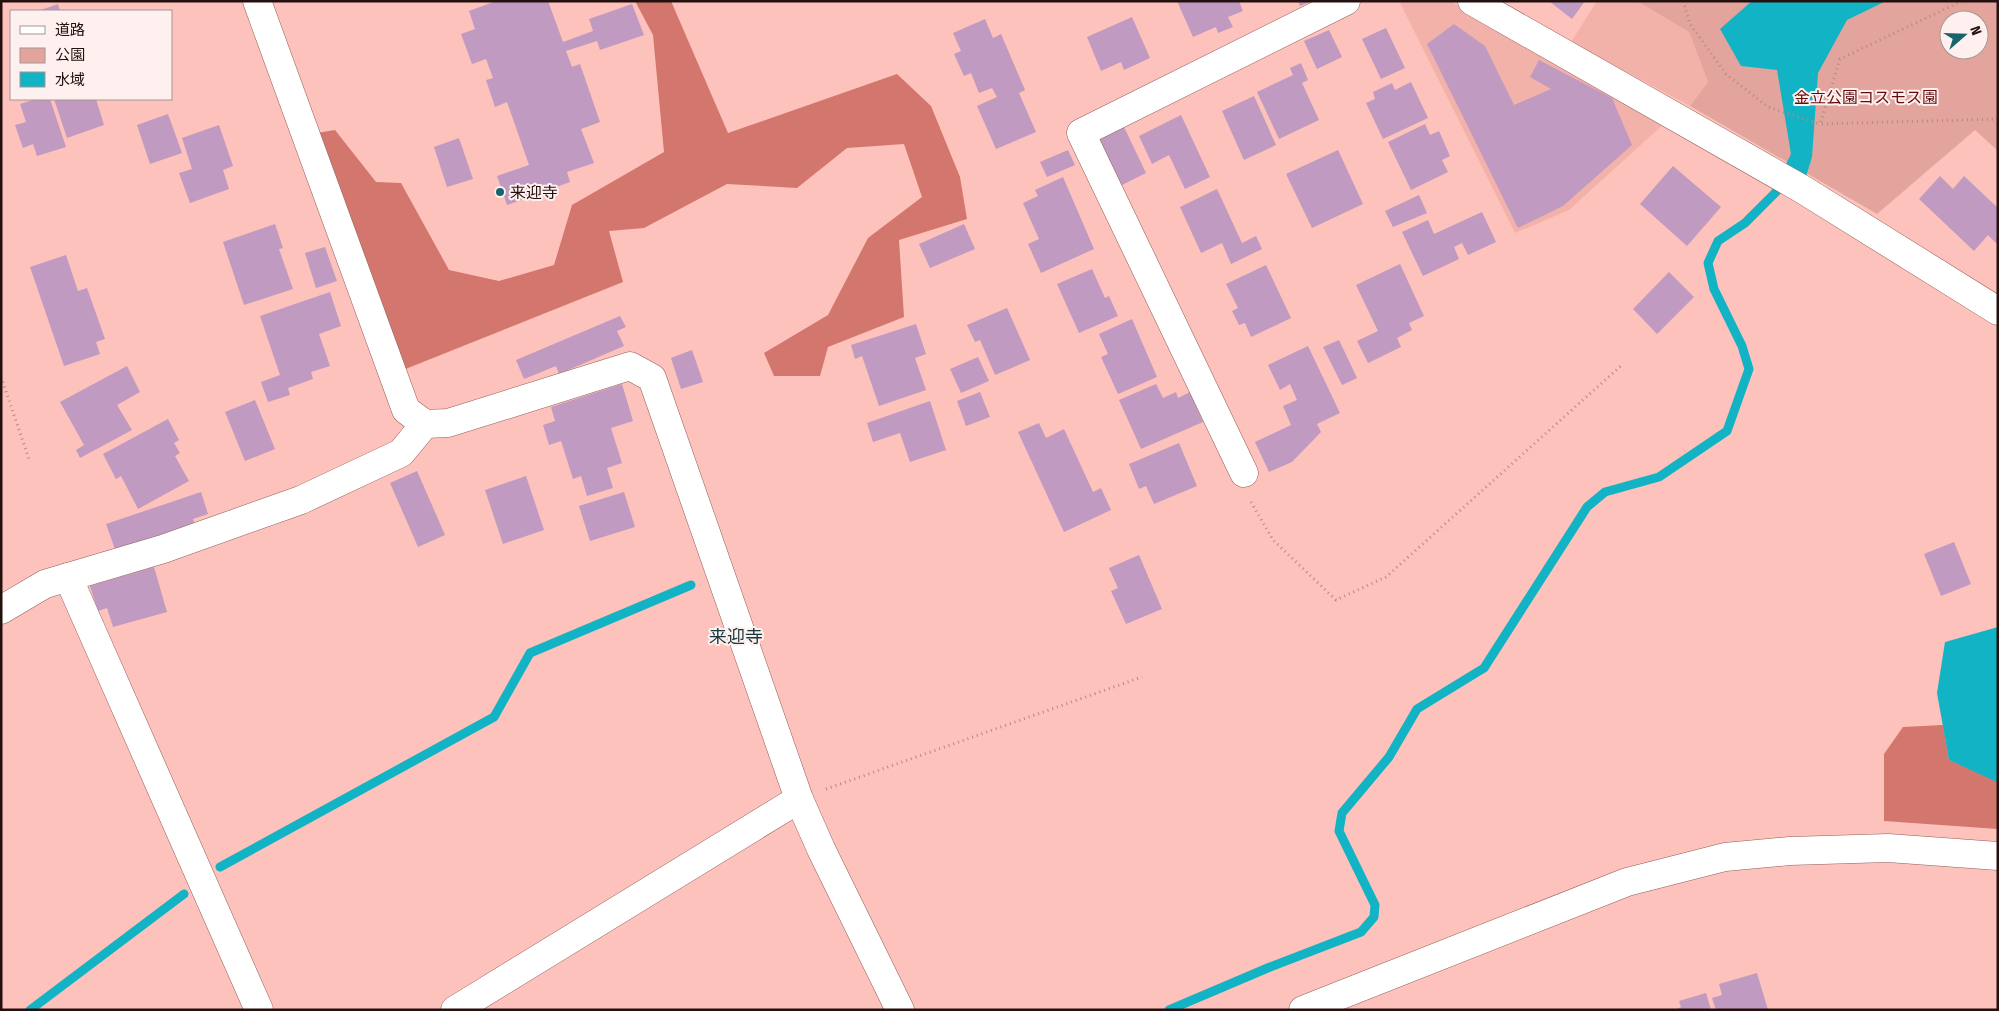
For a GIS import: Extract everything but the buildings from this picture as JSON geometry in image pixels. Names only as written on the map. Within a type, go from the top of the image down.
[{"type":"street","points":[[257,1],[406,410],[425,424],[448,423],[630,366],[652,378],[799,798],[821,849],[900,1010]]},
{"type":"street","points":[[1244,473],[1081,133],[1346,1]]},
{"type":"street","points":[[1472,1],[1770,170],[1998,311]]},
{"type":"street","points":[[1,610],[45,584],[163,549],[301,500],[401,453],[425,424]]},
{"type":"street","points":[[68,577],[259,1010]]},
{"type":"street","points":[[455,1010],[799,798]]},
{"type":"street","points":[[1303,1010],[1627,882],[1725,857],[1790,851],[1888,848],[1998,856]]},
{"type":"path","points":[[1683,1],[1690,24],[1726,74],[1768,107],[1820,124],[1998,119]]},
{"type":"path","points":[[1820,124],[1840,60],[1962,1]]},
{"type":"path","points":[[1244,473],[1244,489],[1273,540],[1336,600],[1386,577],[1624,364]]},
{"type":"path","points":[[1,376],[29,459]]},
{"type":"path","points":[[799,798],[1142,677]]},
{"type":"shaded area","points":[[635,1],[671,1],[728,133],[897,74],[931,106],[960,177],[967,219],[899,240],[904,317],[828,347],[820,376],[774,376],[764,353],[828,315],[868,238],[922,197],[904,144],[847,148],[797,188],[727,184],[644,228],[609,231],[623,282],[403,370],[317,133],[335,130],[376,182],[401,183],[449,270],[499,281],[554,265],[572,205],[664,152],[653,35]]},
{"type":"shaded area","points":[[1399,1],[1450,1],[1666,122],[1569,210],[1515,233]]},
{"type":"shaded area","points":[[1597,1],[1637,1],[1689,32],[1708,82],[1690,106],[1571,42]]},
{"type":"shaded area","points":[[1943,725],[1949,760],[1998,781],[1998,829],[1884,821],[1884,754],[1903,727]]},
{"type":"green space","name":"金立公園コスモス園","points":[[1637,1],[1998,1],[1998,151],[1975,130],[1877,214],[1690,106],[1708,82],[1689,32]]},
{"type":"water","points":[[1752,1],[1886,1],[1847,20],[1818,73],[1812,157],[1805,180],[1784,168],[1791,154],[1777,70],[1741,66],[1720,29]]},
{"type":"water","points":[[1998,627],[1997,782],[1949,760],[1937,693],[1945,642]]},
{"type":"waterway","points":[[1169,1010],[1270,967],[1361,932],[1374,917],[1375,905],[1339,831],[1342,813],[1389,757],[1417,709],[1484,668],[1587,507],[1605,492],[1659,477],[1727,431],[1749,369],[1742,346],[1714,289],[1708,263],[1718,241],[1745,223],[1785,183]]},
{"type":"waterway","points":[[220,867],[494,717],[530,653],[691,585]]},
{"type":"waterway","points":[[30,1010],[184,894]]},
{"type":"place","name":"来迎寺","points":[[500,192]]},
{"type":"district","name":"来迎寺","points":[[736,637]]}]
